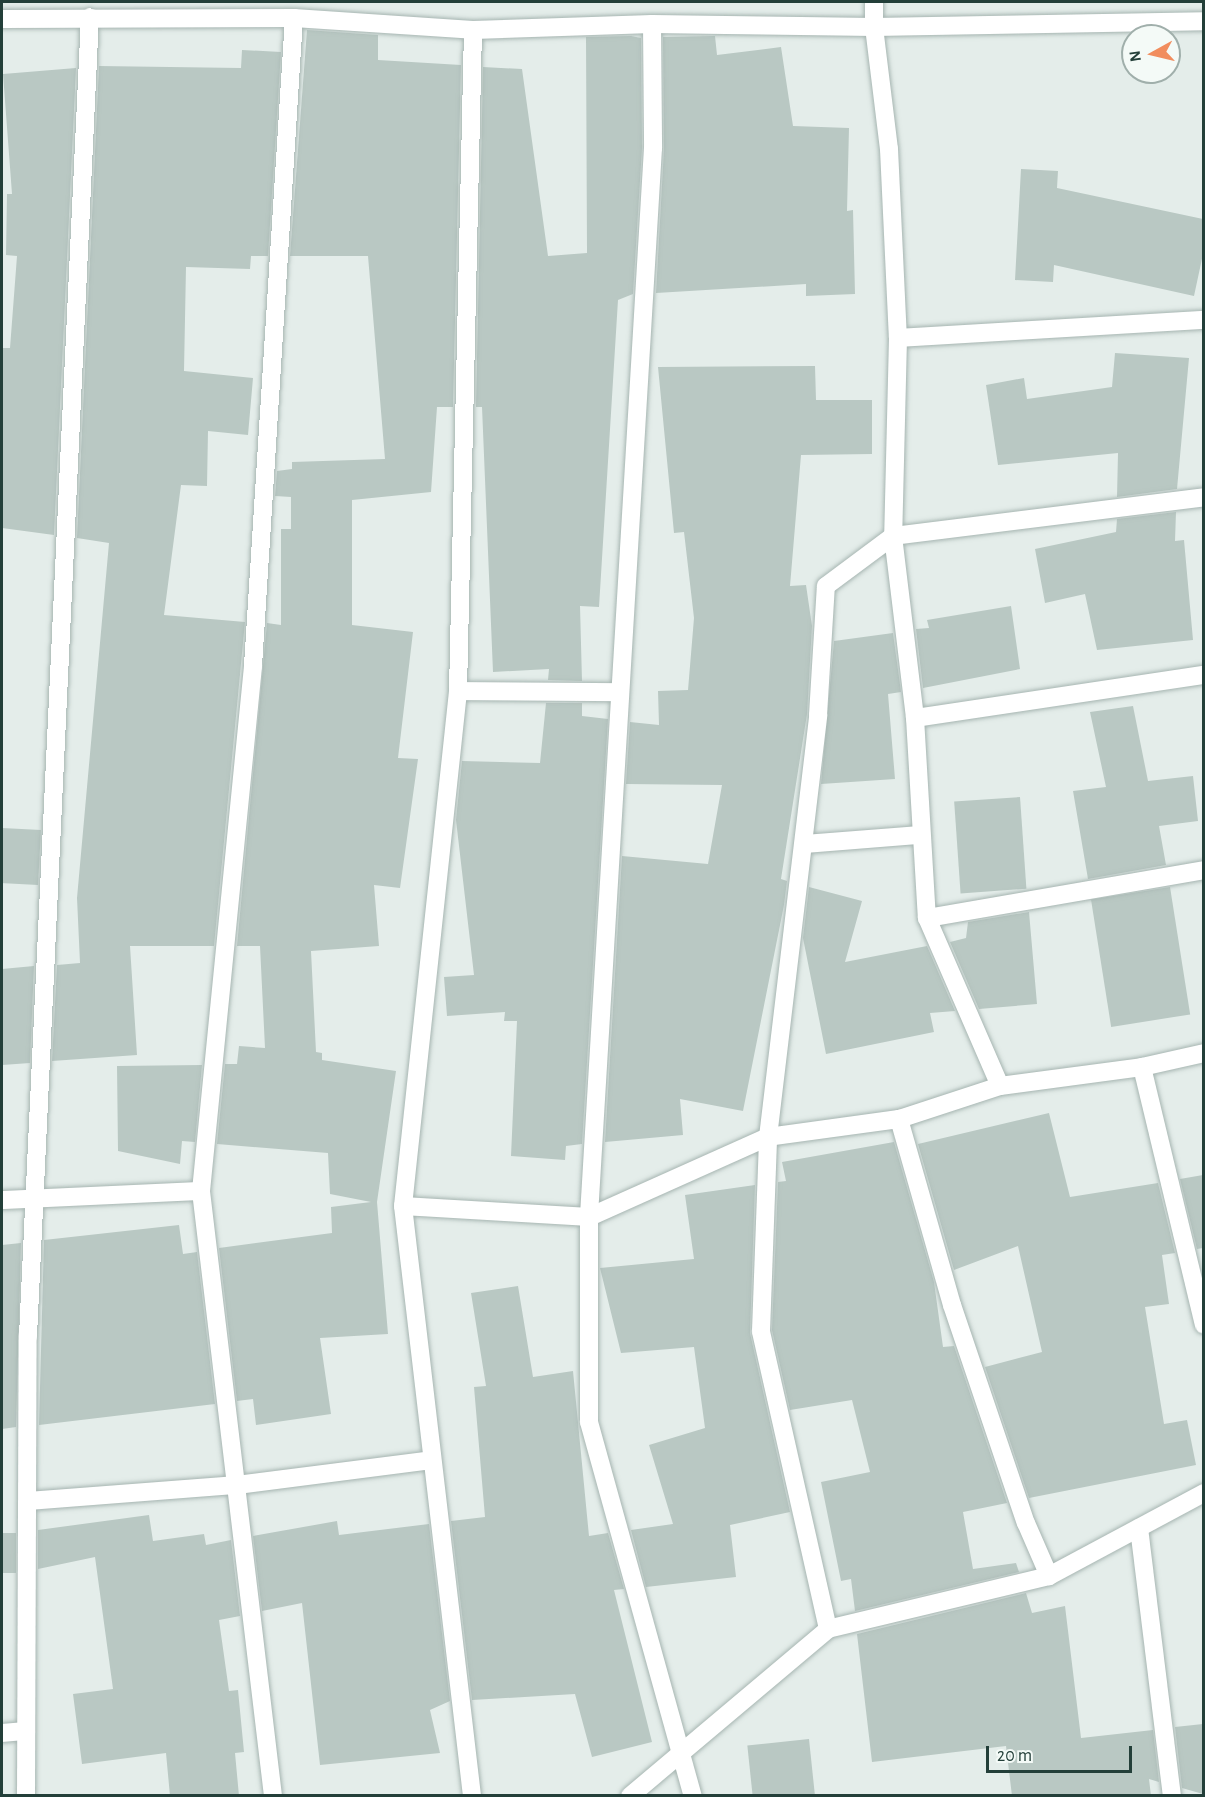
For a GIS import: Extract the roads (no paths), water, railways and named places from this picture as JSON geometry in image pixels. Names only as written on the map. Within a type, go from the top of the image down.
[{"type":"street","points":[[874,2],[874,27],[889,149],[898,339],[892,536],[915,718],[918,835],[927,918],[1000,1086]]},
{"type":"street","points":[[26,1796],[28,1501],[34,1201],[90,17]]},
{"type":"street","points":[[2,19],[294,18],[473,30],[652,24],[874,27],[1203,21]]},
{"type":"street","points":[[273,1796],[201,1191],[253,666],[294,18]]},
{"type":"street","points":[[652,24],[653,148],[620,692],[616,829],[589,1216],[589,1422],[693,1796]]},
{"type":"street","points":[[472,1796],[403,1206],[458,691],[473,30]]},
{"type":"street","points":[[898,339],[1203,320]]},
{"type":"street","points":[[828,1629],[761,1331],[768,1137],[804,844],[826,586],[892,536],[1203,497]]},
{"type":"street","points":[[915,718],[1203,675]]},
{"type":"street","points":[[458,691],[620,692]]},
{"type":"street","points":[[804,844],[918,835]]},
{"type":"street","points":[[927,918],[1203,870]]},
{"type":"street","points":[[403,1206],[589,1216],[768,1137],[900,1119],[1000,1086],[1142,1067],[1203,1053]]},
{"type":"street","points":[[1142,1067],[1203,1325]]},
{"type":"street","points":[[900,1119],[952,1305],[1026,1523],[1049,1576]]},
{"type":"street","points":[[2,1200],[34,1201],[201,1191]]},
{"type":"street","points":[[28,1501],[237,1485],[431,1460]]},
{"type":"street","points":[[630,1796],[679,1751],[828,1629],[1049,1576],[1203,1493]]},
{"type":"street","points":[[1139,1528],[1172,1796]]},
{"type":"street","points":[[2,1732],[26,1731]]}]
